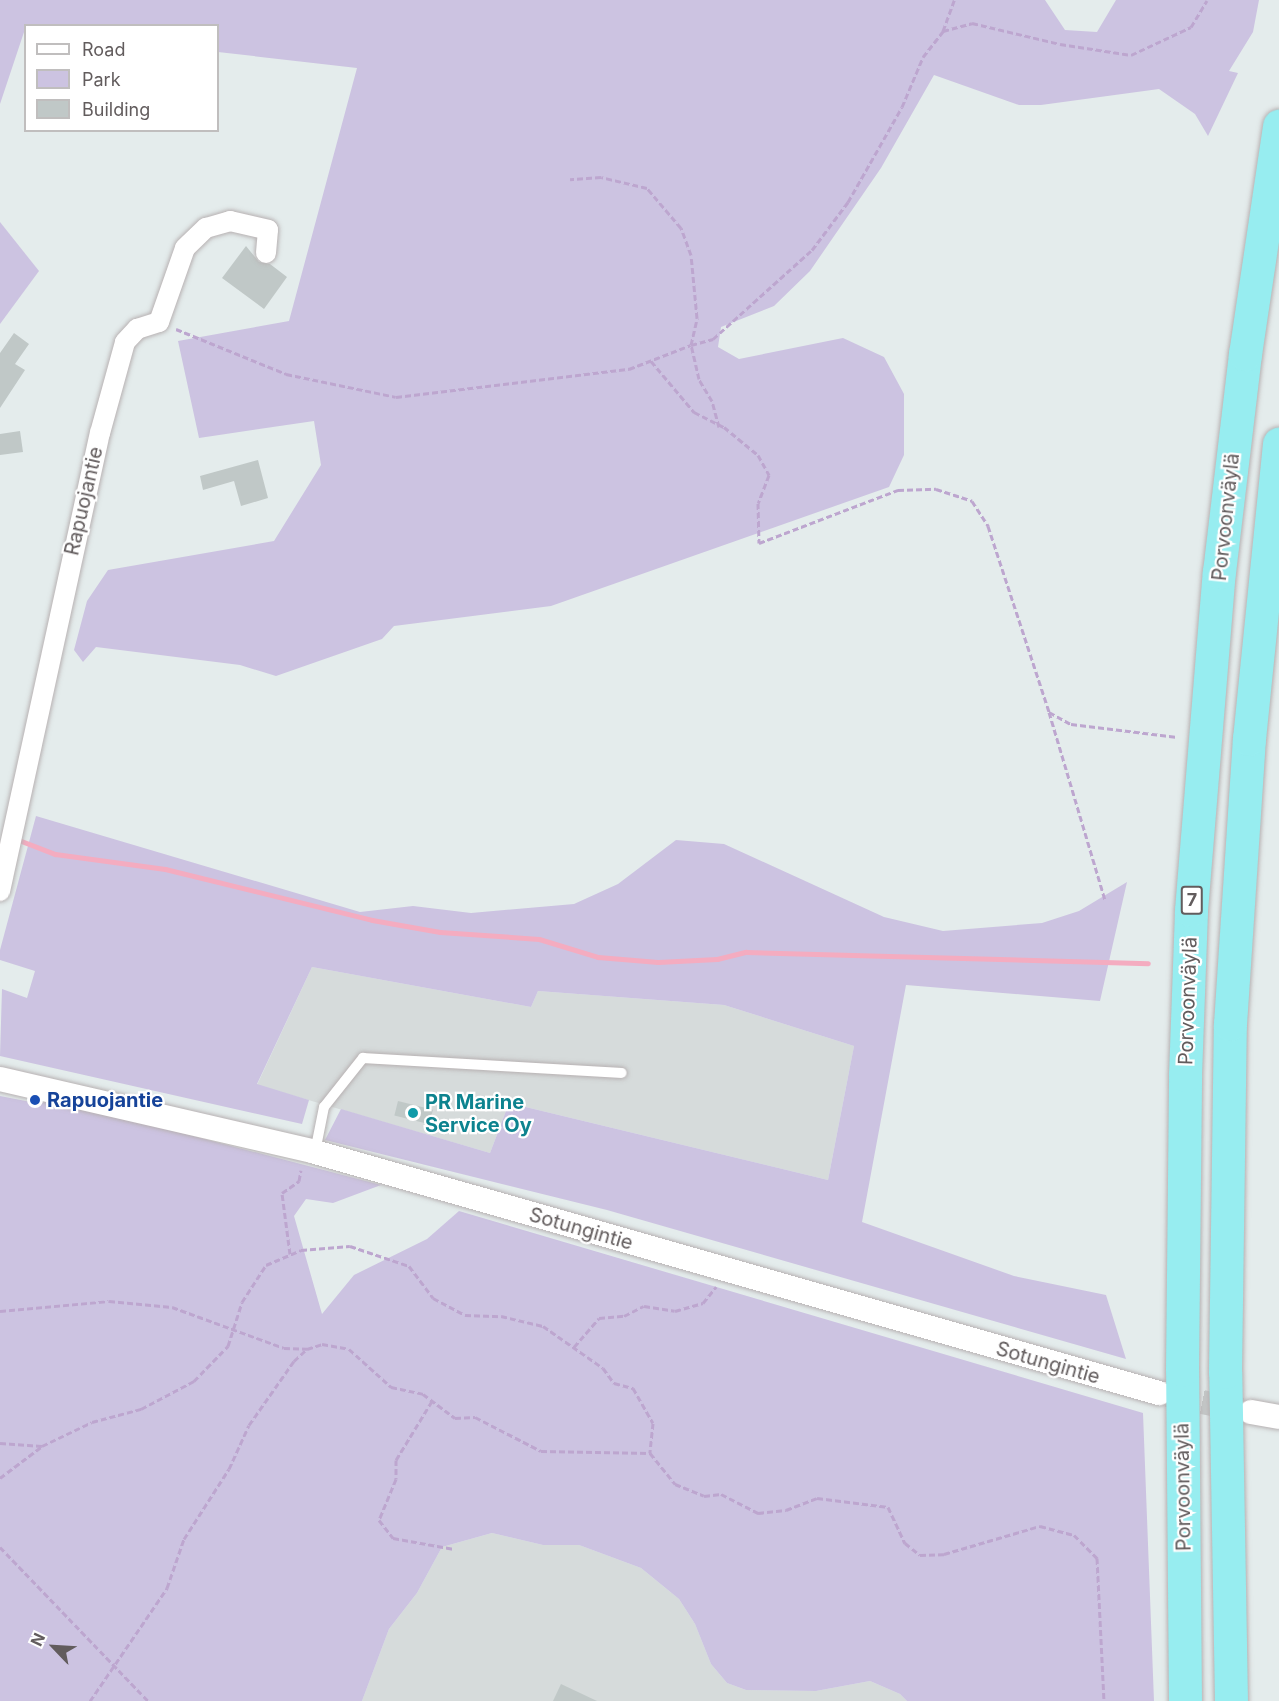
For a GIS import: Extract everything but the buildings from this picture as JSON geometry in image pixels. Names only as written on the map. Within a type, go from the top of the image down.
[{"type":"highway","name":"Porvoonväylä","points":[[1185,1701],[1182,1370],[1185,1075],[1191,910],[1221,560],[1245,354],[1279,126]]},
{"type":"highway","points":[[1231,1701],[1225,1372],[1230,1024],[1249,739],[1279,444]]},
{"type":"street","points":[[159,321],[185,248],[206,228],[230,221],[268,230],[266,253]]},
{"type":"street","name":"Rapuojantie","points":[[0,891],[103,422],[126,342],[137,329],[159,321]]},
{"type":"street","name":"Sotungintie","points":[[0,1079],[308,1158],[729,1271],[1159,1393]]},
{"type":"street","points":[[1251,1412],[1279,1417]]},
{"type":"lane","points":[[308,1158],[324,1107],[363,1058],[622,1073]]},
{"type":"path","points":[[159,321],[286,374],[396,396],[629,369],[713,339],[812,250],[848,202],[902,107],[923,57],[943,31],[954,0]]},
{"type":"path","points":[[943,31],[972,23],[1060,44],[1131,56],[1191,27],[1207,0]]},
{"type":"path","points":[[570,179],[601,177],[647,188],[681,228],[691,255],[696,318],[691,345],[699,379],[712,402],[719,427]]},
{"type":"path","points":[[651,361],[694,412],[758,455],[769,475],[758,503],[759,543],[898,490],[936,489],[972,501],[988,526],[1049,712],[1105,900]]},
{"type":"path","points":[[1049,712],[1071,724],[1177,737]]},
{"type":"path","points":[[290,1254],[282,1193],[299,1181],[308,1158]]},
{"type":"path","points":[[0,1478],[42,1446],[92,1422],[141,1409],[194,1381],[228,1346],[242,1302],[266,1265],[301,1250],[350,1246],[409,1266],[434,1298],[465,1315],[501,1316],[543,1326],[603,1368],[614,1383],[633,1388],[653,1423],[650,1452],[675,1484],[704,1496],[721,1494],[758,1513],[786,1510],[817,1498],[888,1507],[905,1543],[920,1554],[944,1554],[1040,1526],[1074,1535],[1097,1558],[1104,1701]]},
{"type":"path","points":[[574,1347],[599,1318],[624,1316],[644,1306],[675,1311],[703,1302],[729,1271]]},
{"type":"path","points":[[0,1311],[50,1304],[119,1302],[172,1307],[232,1332],[284,1348],[307,1349],[322,1344],[349,1349],[392,1387],[423,1394],[455,1418],[475,1417],[541,1451],[650,1452]]},
{"type":"path","points":[[90,1701],[167,1588],[184,1539],[229,1469],[249,1425],[294,1361],[307,1349]]},
{"type":"path","points":[[432,1401],[396,1460],[396,1479],[379,1520],[393,1538],[454,1549]]},
{"type":"path","points":[[0,1443],[42,1446]]},
{"type":"path","points":[[0,1547],[148,1701]]},
{"type":"shaded area","points":[[312,967],[531,1007],[538,991],[724,1005],[854,1046],[828,1180],[509,1103],[490,1153],[257,1085]]},
{"type":"shaded area","points":[[492,1533],[543,1545],[579,1545],[641,1568],[679,1599],[695,1624],[711,1664],[727,1683],[746,1690],[816,1691],[870,1681],[900,1694],[907,1701],[362,1701],[389,1629],[417,1593],[442,1547]]},
{"type":"green space","points":[[0,0],[1045,0],[1065,30],[1097,32],[1116,0],[1259,0],[1253,32],[1229,71],[1238,73],[1208,136],[1195,114],[1159,89],[1041,105],[1019,105],[934,75],[881,168],[810,271],[774,306],[721,327],[718,347],[739,359],[843,338],[884,357],[904,394],[904,455],[889,487],[551,606],[394,626],[382,639],[276,676],[240,665],[96,647],[83,662],[74,650],[87,601],[108,570],[274,541],[321,465],[314,421],[199,438],[178,341],[289,321],[357,68],[219,52],[219,24],[24,24],[24,32],[0,104]]},
{"type":"green space","points":[[0,222],[39,271],[0,324]]},
{"type":"green space","points":[[36,816],[360,912],[413,906],[471,913],[574,904],[618,884],[676,840],[724,844],[884,917],[943,931],[1042,923],[1079,911],[1127,882],[1100,1001],[906,985],[862,1222],[1014,1276],[1106,1295],[1126,1359],[607,1210],[325,1140],[341,1109],[490,1153],[509,1103],[828,1180],[854,1046],[724,1005],[538,991],[531,1007],[312,967],[257,1084],[309,1100],[302,1124],[0,1056],[2,989],[27,998],[35,971],[0,960],[0,950]]},
{"type":"green space","points":[[0,1096],[36,1103],[59,1101],[381,1185],[333,1203],[306,1199],[294,1216],[322,1314],[354,1275],[427,1239],[459,1211],[1143,1413],[1154,1701],[907,1701],[900,1694],[870,1681],[816,1691],[746,1690],[727,1683],[711,1664],[695,1624],[679,1599],[641,1568],[579,1545],[543,1545],[492,1533],[442,1547],[417,1593],[389,1629],[362,1701],[0,1701]]},
{"type":"waterway","points":[[16,839],[55,854],[165,869],[372,920],[440,932],[539,939],[598,957],[658,962],[717,959],[746,952],[1148,963]]},
{"type":"tunnel","points":[[1167,1395],[1242,1410]]},
{"type":"place","name":"Rapuojantie","points":[[35,1100]]},
{"type":"place","name":"PR Marine Service Oy","points":[[413,1113]]}]
